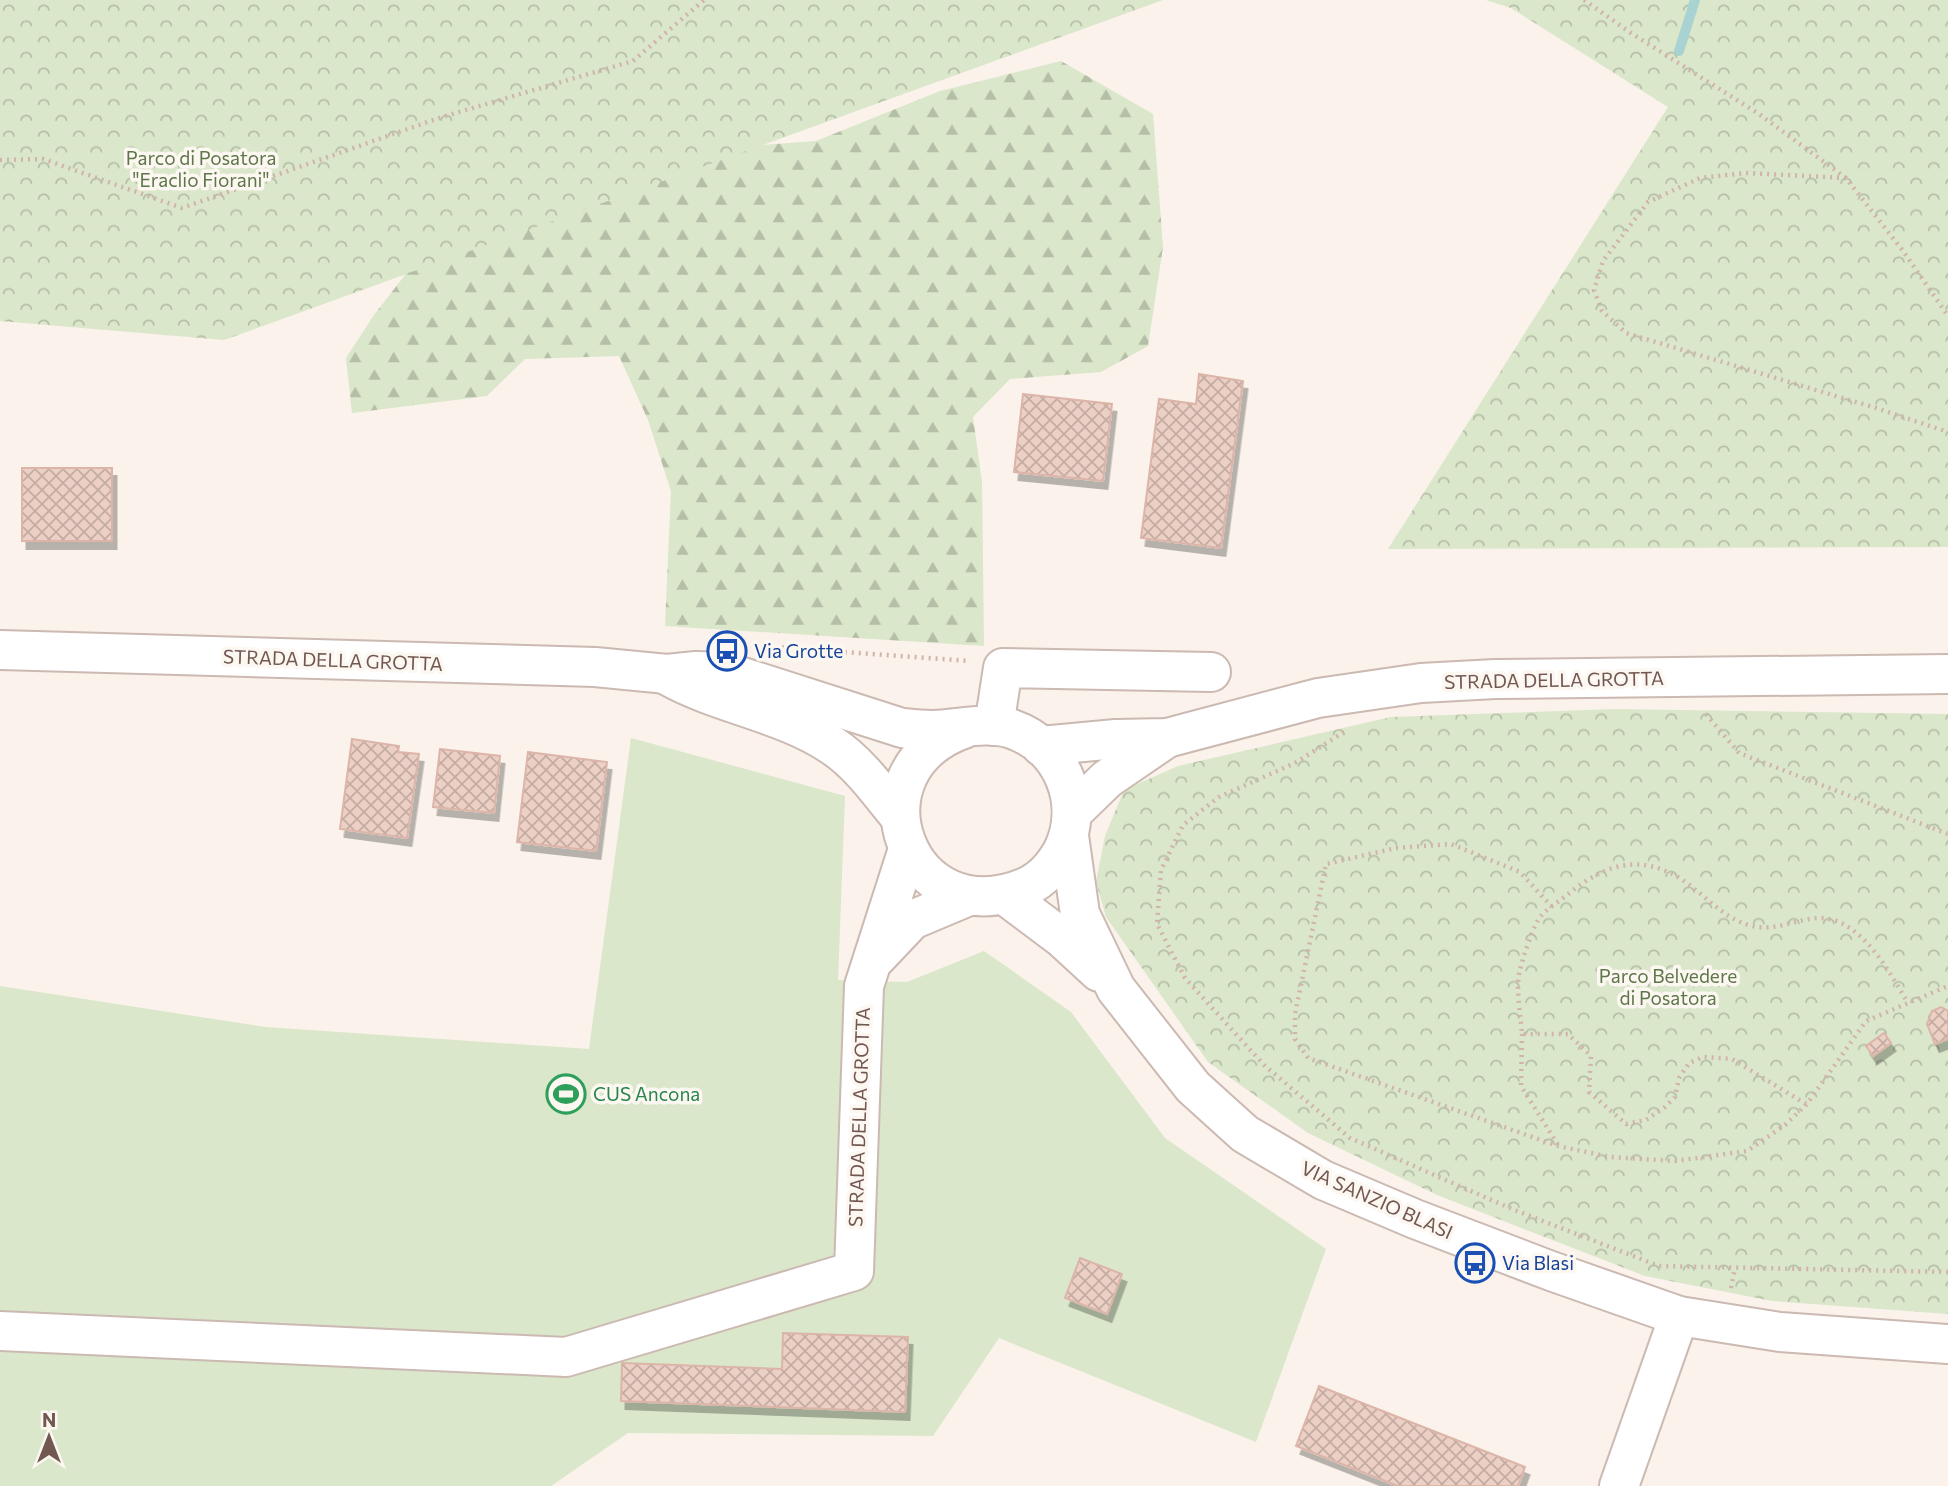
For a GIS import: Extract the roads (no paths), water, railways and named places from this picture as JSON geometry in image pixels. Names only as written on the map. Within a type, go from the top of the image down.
[{"type":"street","name":"STRADA DELLA GROTTA","points":[[0,650],[595,667],[667,674],[727,672],[901,728],[1011,729],[1041,746],[1061,769],[1071,793],[1071,824]]},
{"type":"street","points":[[980,727],[1003,668],[1211,672]]},
{"type":"street","name":"STRADA DELLA GROTTA","points":[[667,674],[692,689],[797,727],[833,746],[860,769],[904,833],[930,877],[943,886],[988,896]]},
{"type":"street","name":"STRADA DELLA GROTTA","points":[[1041,746],[1116,739],[1167,738],[1318,698],[1422,683],[1495,679],[1948,674]]},
{"type":"street","name":"STRADA DELLA GROTTA","points":[[0,1331],[566,1357],[854,1271],[864,986],[904,833],[905,783],[917,760],[938,740],[980,727]]},
{"type":"street","name":"STRADA DELLA GROTTA","points":[[871,964],[912,920],[1032,884],[1048,872],[1058,859],[1071,824],[1107,779],[1167,738]]},
{"type":"street","name":"VIA SANZIO BLASI","points":[[1071,824],[1080,915],[1116,989]]},
{"type":"street","name":"VIA SANZIO BLASI","points":[[988,896],[1062,938],[1116,989],[1193,1087],[1245,1135],[1323,1180],[1415,1219],[1551,1271],[1679,1316],[1780,1332],[1948,1344]]},
{"type":"street","points":[[1619,1486],[1679,1316]]},
{"type":"waterway","points":[[1679,51],[1695,0]]},
{"type":"place","name":"Via Grotte","points":[[727,651]]},
{"type":"place","name":"CUS Ancona","points":[[566,1094]]},
{"type":"place","name":"Via Blasi","points":[[1475,1263]]},
{"type":"park label","name":"Parco di Posatora \"Eraclio Fiorani\"","points":[[201,169]]},
{"type":"park label","name":"Parco Belvedere di Posatora","points":[[1668,987]]}]
